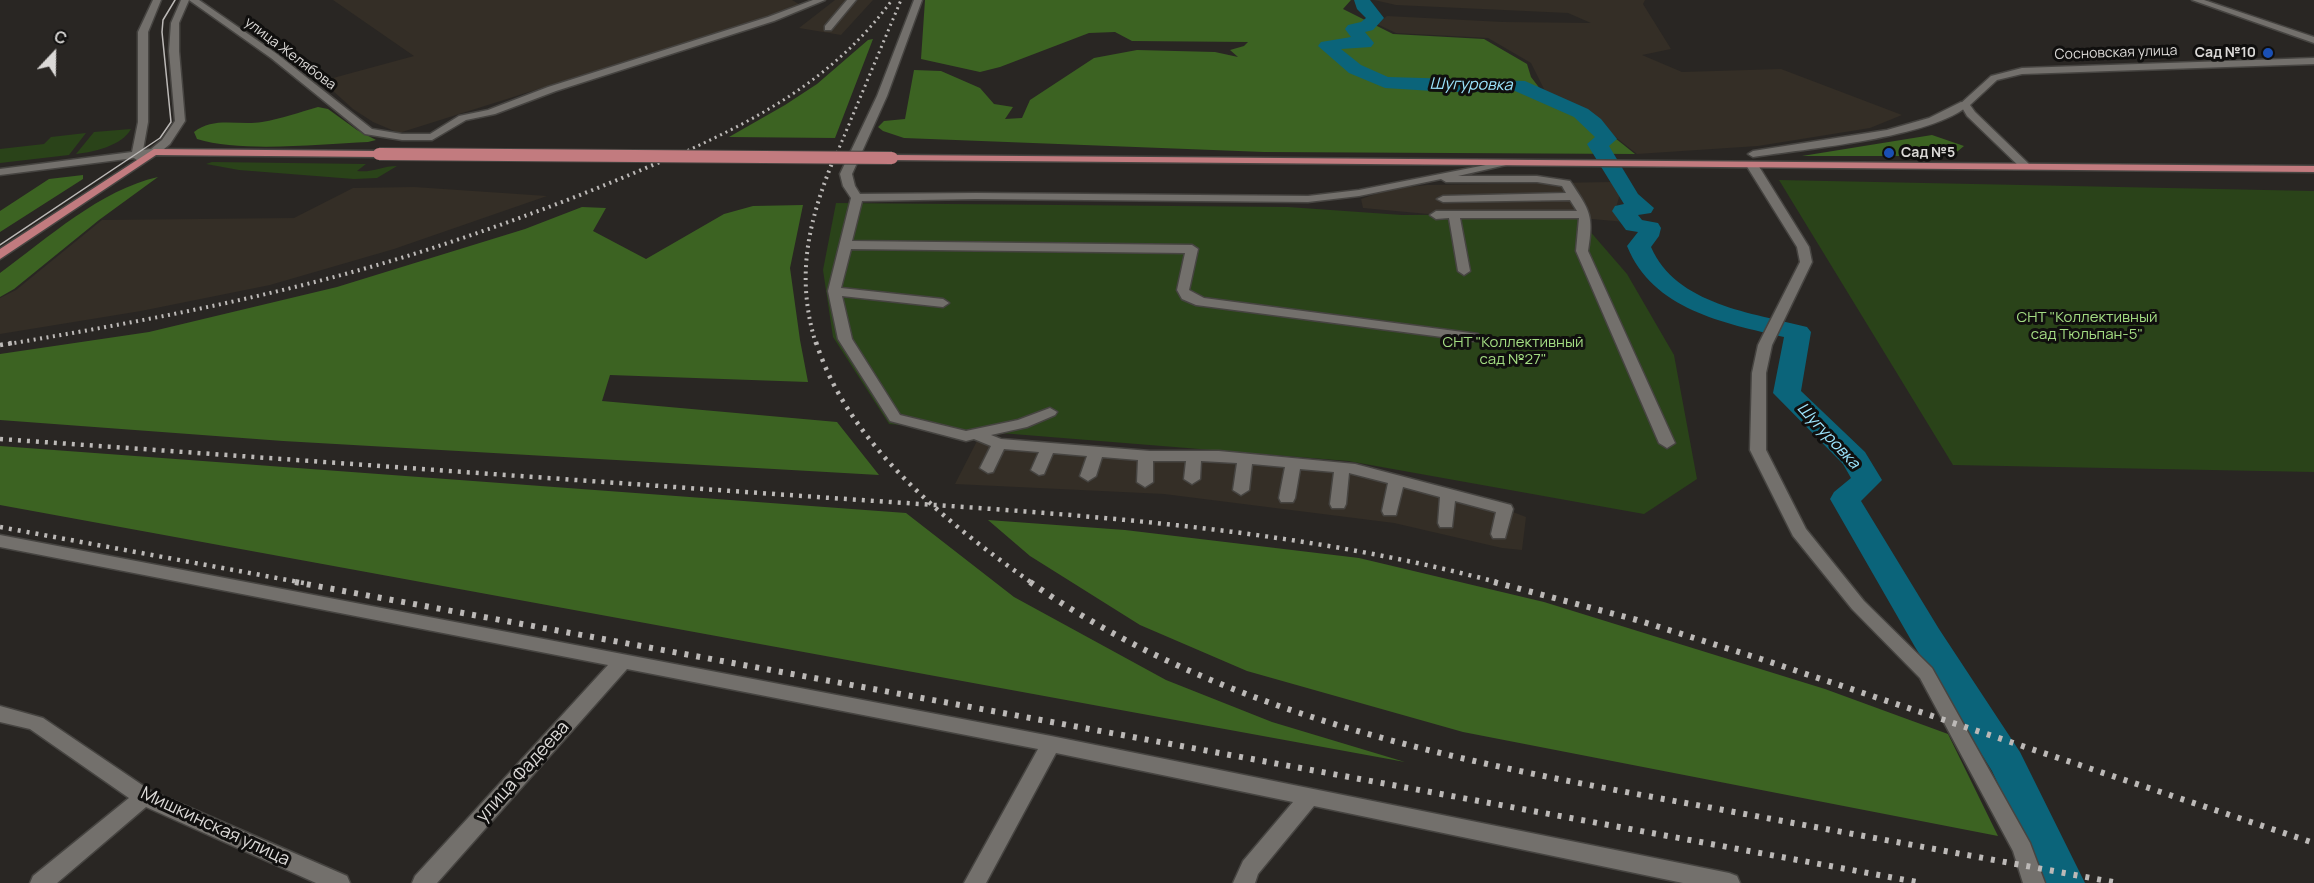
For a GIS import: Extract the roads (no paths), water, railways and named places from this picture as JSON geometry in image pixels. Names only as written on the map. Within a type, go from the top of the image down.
[{"type":"main road","points":[[0,255],[139,157],[154,152],[1573,164],[1648,164],[1753,159],[2026,167],[2314,169]]},
{"type":"main road","points":[[139,157],[214,153]]},
{"type":"street","points":[[139,157],[144,122],[143,32],[157,0]]},
{"type":"street","points":[[154,152],[166,141],[180,121],[174,51],[175,23],[185,0]]},
{"type":"street","name":"улица Желябова","points":[[193,0],[274,56],[369,132],[402,137],[432,137],[463,118],[491,112],[552,89],[805,7]]},
{"type":"street","points":[[805,7],[821,0]]},
{"type":"street","points":[[828,28],[831,15],[852,0]]},
{"type":"street","points":[[918,0],[882,96],[846,174],[849,186],[857,198],[834,291],[845,339],[895,418],[966,436],[1022,424],[1050,412]]},
{"type":"street","points":[[2196,0],[2314,40]]},
{"type":"street","points":[[805,7],[831,15]]},
{"type":"street","name":"Сосновская улица","points":[[1753,159],[1888,133],[1933,120],[1965,104],[1994,78],[2022,71],[2314,61]]},
{"type":"street","points":[[1965,104],[1971,114],[2026,167]]},
{"type":"street","points":[[0,172],[139,157]]},
{"type":"street","points":[[0,179],[139,157]]},
{"type":"street","points":[[1753,159],[1803,247],[1806,262],[1765,345],[1759,373],[1758,450],[1799,532],[1858,605],[1926,673],[2023,849],[2034,883]]},
{"type":"street","points":[[857,198],[976,196],[1308,199],[1359,193],[1502,163]]},
{"type":"street","points":[[1427,177],[1459,181],[1537,179],[1566,183],[1585,214],[1586,227],[1582,251],[1667,443]]},
{"type":"street","points":[[1443,199],[1574,196]]},
{"type":"street","points":[[1436,215],[1585,214]]},
{"type":"street","points":[[1454,215],[1464,271]]},
{"type":"street","points":[[844,245],[1192,249],[1183,290],[1187,296],[1201,302],[1473,337]]},
{"type":"street","points":[[834,291],[943,303]]},
{"type":"street","points":[[975,434],[999,444],[1146,456],[1245,459],[1342,468],[1505,509],[1499,534]]},
{"type":"street","points":[[988,468],[999,444]]},
{"type":"street","points":[[1039,470],[1048,448]]},
{"type":"street","points":[[1088,476],[1096,452]]},
{"type":"street","points":[[1145,482],[1146,456]]},
{"type":"street","points":[[1192,479],[1194,456]]},
{"type":"street","points":[[1241,490],[1245,459]]},
{"type":"street","points":[[1287,498],[1293,463]]},
{"type":"street","points":[[1338,504],[1342,468]]},
{"type":"street","points":[[1390,511],[1396,480]]},
{"type":"street","points":[[1446,523],[1448,493]]},
{"type":"street","points":[[0,541],[1051,744],[1667,877],[1730,883]]},
{"type":"street","name":"улица Фадеева","points":[[423,883],[624,660]]},
{"type":"street","name":"Мишкинская улица","points":[[0,714],[36,723],[144,797],[339,883]]},
{"type":"street","points":[[975,883],[1051,744]]},
{"type":"street","points":[[41,883],[144,797]]},
{"type":"street","points":[[1244,883],[1250,868],[1309,798]]},
{"type":"waterway","name":"Шугуровка","points":[[1362,0],[1363,5],[1376,18],[1367,26],[1354,29],[1365,43],[1348,42],[1327,46],[1355,69],[1385,82],[1449,86],[1518,85],[1581,113],[1594,123],[1607,139],[1597,144],[1630,198],[1643,208],[1623,211],[1634,225],[1650,228],[1648,236],[1639,246],[1648,265],[1664,282],[1680,294],[1718,312],[1798,332],[1787,393],[1855,459],[1867,480],[1845,499],[1927,638],[2007,763],[2065,883]]},
{"type":"tram line","points":[[0,245],[160,138],[171,122],[162,32],[163,20],[175,0]]},
{"type":"railway","points":[[682,153],[742,124],[798,90],[848,50],[892,0]]},
{"type":"railway","points":[[837,153],[901,0]]},
{"type":"railway","points":[[8,344],[214,306],[367,268],[519,218],[586,193],[685,151]]},
{"type":"railway","points":[[816,344],[809,318],[806,293],[808,245],[819,199],[837,151]]},
{"type":"railway","points":[[0,345],[17,342]]},
{"type":"railway","points":[[816,342],[831,379],[851,414],[876,448],[932,505]]},
{"type":"railway","points":[[0,439],[932,505]]},
{"type":"railway","points":[[932,505],[1075,515],[1246,534],[1331,546],[1500,583]]},
{"type":"railway","points":[[932,505],[967,535],[1032,583]]},
{"type":"railway","points":[[0,527],[304,583]]},
{"type":"railway","points":[[295,582],[1922,883]]},
{"type":"railway","points":[[1030,582],[1106,629],[1185,669],[1268,702],[1353,730],[1527,773],[2118,883]]},
{"type":"railway","points":[[1494,582],[1637,620],[1761,659],[2314,843]]},
{"type":"place","name":"Сад №10","points":[[2268,53]]},
{"type":"place","name":"Сад №5","points":[[1889,153]]},
{"type":"park label","name":"СНТ \"Коллективный сад Тюльпан-5\"","points":[[2087,326]]},
{"type":"park label","name":"СНТ \"Коллективный сад №27\"","points":[[1513,352]]}]
